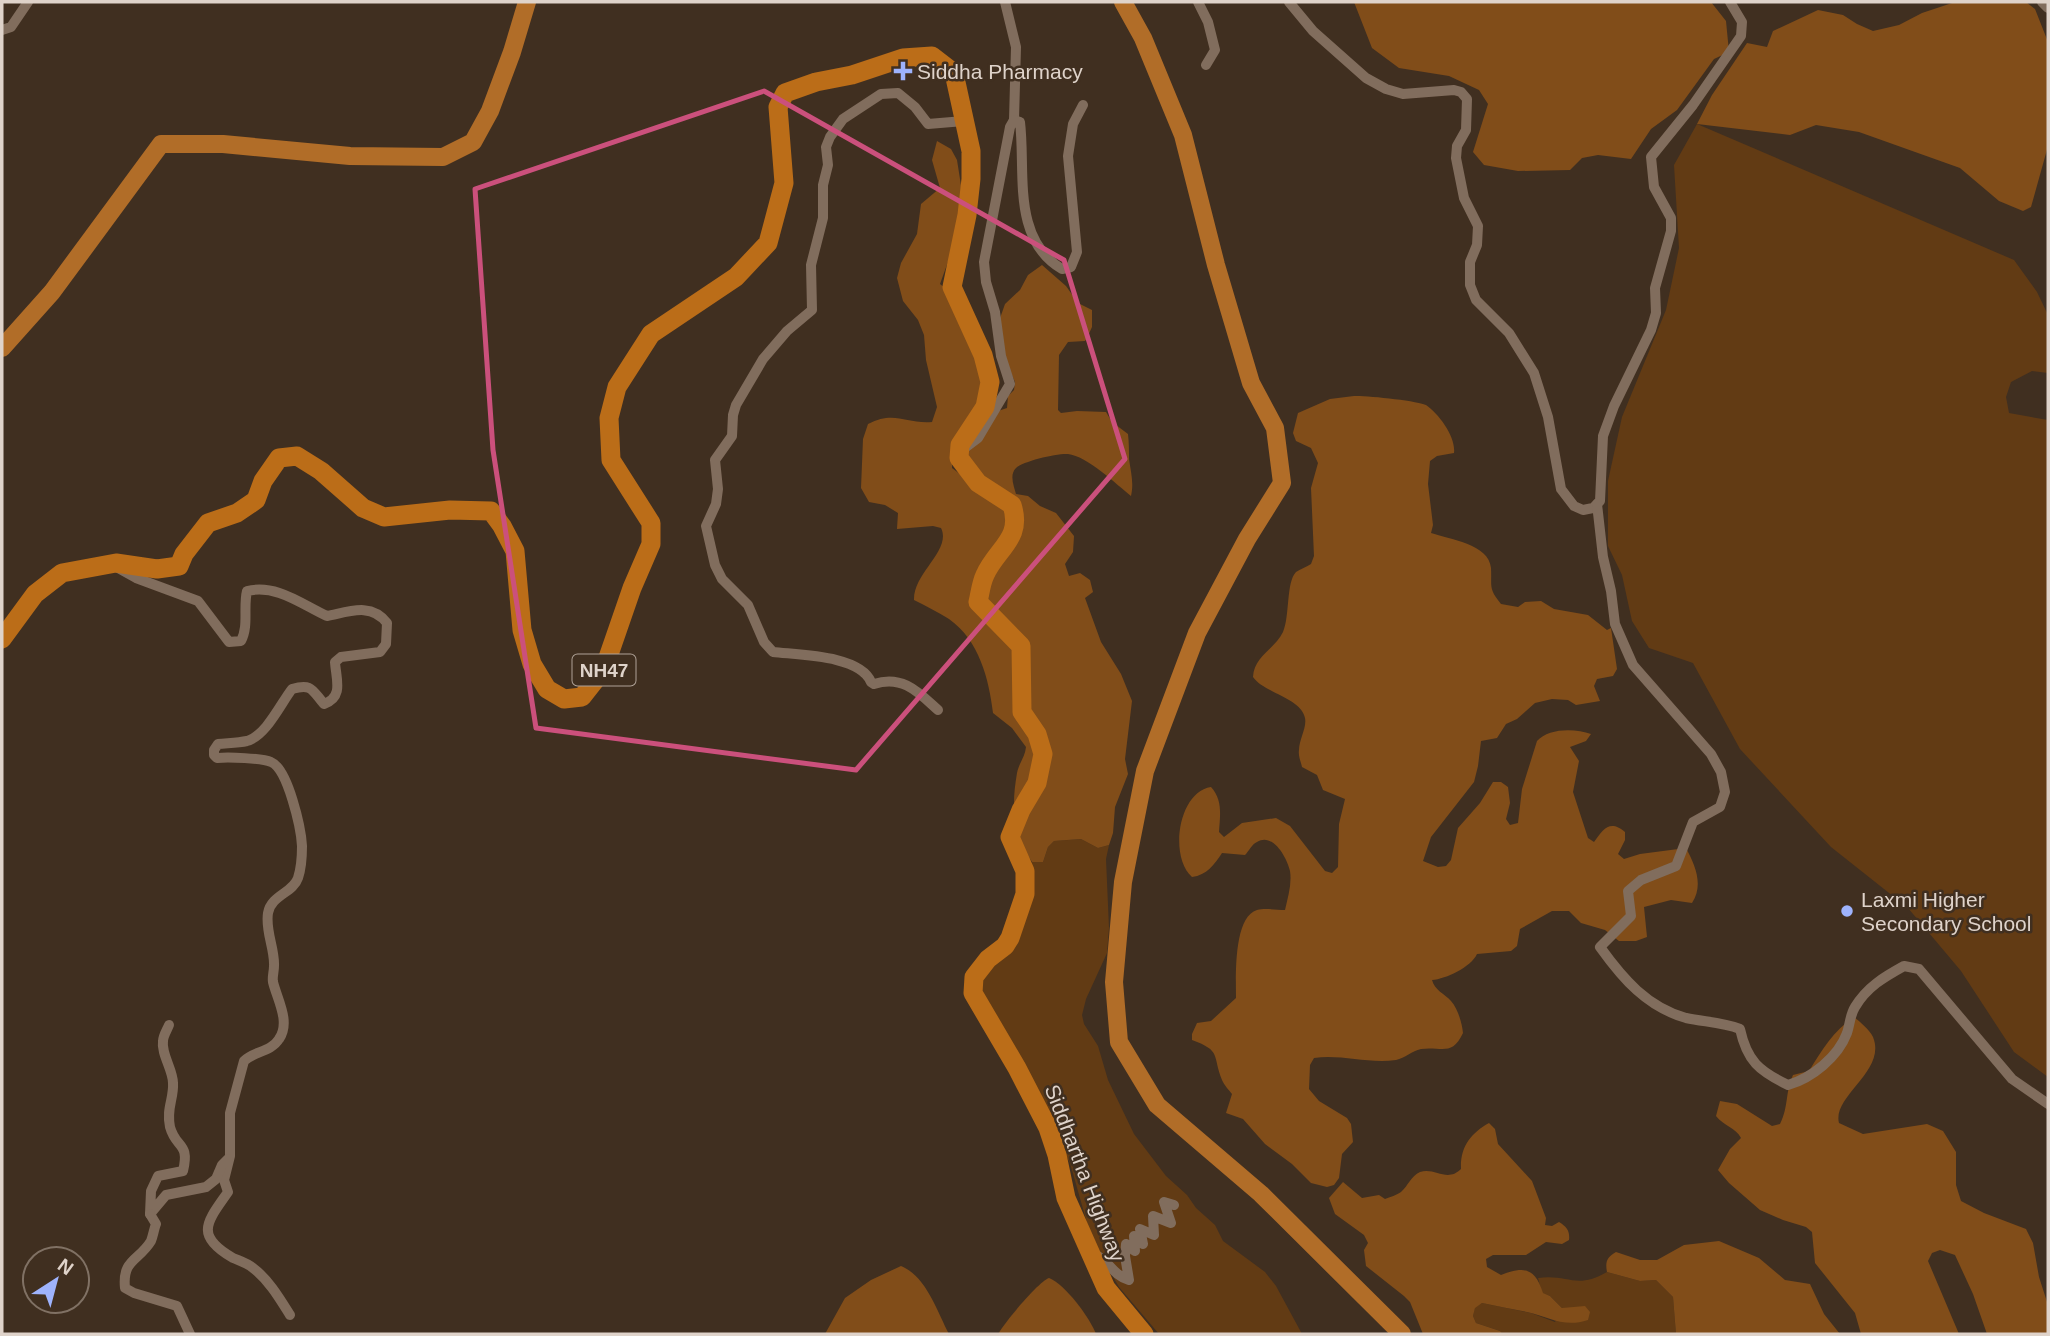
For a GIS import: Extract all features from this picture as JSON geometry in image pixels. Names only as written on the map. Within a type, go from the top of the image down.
[{"type":"highway","name":"NH47","points":[[2,639],[35,594],[62,573],[112,564],[157,569],[178,566],[208,523],[237,513],[256,500],[263,481],[279,458],[297,456],[321,471],[363,508],[384,517],[450,510],[491,512],[515,551],[522,629],[532,664],[547,689],[564,699],[582,697],[604,669],[632,588],[651,544],[651,523],[611,460],[609,418],[617,387],[651,334],[736,277],[768,243],[784,183],[778,107],[785,93],[903,58],[932,56],[954,73],[971,151],[971,190],[952,288],[982,355],[990,382],[985,407],[960,445],[960,451]]},
{"type":"highway","name":"Siddhartha Highway","points":[[960,451],[959,458],[978,484],[1012,505],[1017,518],[1010,539],[985,574],[978,602],[1021,646],[1022,712],[1037,734],[1043,754],[1037,783],[1021,810],[1010,837],[1025,871],[1025,894],[1010,938],[974,977],[973,993],[1048,1128],[1066,1198],[1106,1288],[1144,1334]]},
{"type":"street","points":[[2,30],[11,26],[28,2]]},
{"type":"street","points":[[960,451],[978,438],[1010,384],[1000,356],[995,312],[986,282],[984,262],[1010,127],[1014,120],[1016,47],[1004,2]]},
{"type":"street","points":[[1198,2],[1208,22],[1215,50],[1206,65]]},
{"type":"street","points":[[1289,2],[1313,31],[1366,78],[1386,89],[1403,94],[1454,90],[1461,92],[1467,99],[1466,130],[1457,146],[1456,158],[1466,206],[1478,226],[1477,245],[1470,262],[1470,285],[1476,300],[1508,333],[1534,373],[1548,417],[1560,489],[1574,506],[1583,510],[1593,508],[1602,491],[1600,471],[1603,436],[1618,396],[1651,330],[1656,313],[1655,288],[1671,231],[1671,218],[1654,187],[1651,157],[1693,105],[1741,36],[1742,22],[1730,2]]},
{"type":"street","points":[[2042,2],[2048,8]]},
{"type":"street","points":[[938,710],[903,682],[882,681],[874,684],[868,675],[846,663],[773,652],[764,642],[748,605],[722,579],[715,565],[706,526],[716,504],[718,489],[715,460],[732,436],[733,415],[743,390],[772,347],[812,310],[811,265],[823,218],[823,185],[828,165],[826,147],[830,137],[843,119],[881,94],[898,93],[915,107],[928,124],[964,121]]},
{"type":"street","points":[[1014,120],[1020,122],[1021,130],[1024,210],[1034,236],[1045,254],[1062,269],[1071,267],[1077,252],[1069,156],[1073,124],[1083,105]]},
{"type":"street","points":[[1597,504],[1615,625],[1633,665],[1711,754],[1721,772],[1725,792],[1720,807],[1693,822],[1676,866],[1641,880],[1628,891],[1631,916],[1600,947],[1614,967],[1655,1006],[1686,1018],[1727,1024],[1740,1029],[1743,1045],[1755,1064],[1769,1076],[1788,1085],[1803,1081],[1836,1051],[1846,1035],[1852,1011],[1864,994],[1881,978],[1904,966],[1919,969],[2012,1079],[2048,1104]]},
{"type":"street","points":[[112,564],[135,578],[198,601],[229,642],[241,641],[245,634],[244,603],[247,591],[257,588],[287,594],[327,616],[354,609],[364,610],[375,612],[387,623],[386,644],[380,652],[341,657],[335,662],[338,683],[337,696],[332,701],[324,704],[311,687],[304,685],[292,689],[256,737],[246,741],[218,744],[214,750],[217,758],[270,762],[278,768],[287,784],[302,848],[298,879],[289,889],[277,896],[268,912],[273,953],[272,980],[279,994],[283,1029],[280,1038],[270,1048],[244,1061],[230,1112],[230,1156],[224,1180],[228,1192],[211,1214],[208,1229],[210,1238],[232,1257],[252,1267],[275,1291],[290,1315]]},
{"type":"street","points":[[169,1025],[162,1042],[173,1084],[168,1107],[170,1127],[175,1138],[184,1147],[186,1159],[183,1171],[158,1176],[151,1191],[150,1214],[156,1224],[151,1240],[129,1263],[124,1275],[125,1288],[177,1306],[190,1334]]},
{"type":"street","points":[[150,1214],[166,1195],[206,1187],[216,1178],[230,1156]]},
{"type":"street","points":[[1090,1253],[1104,1261],[1117,1277],[1129,1280],[1126,1244],[1135,1251],[1134,1236],[1143,1244],[1140,1229],[1153,1235],[1153,1216],[1171,1223],[1164,1202],[1174,1205]]},
{"type":"highlighted area","points":[[764,91],[1064,260],[1125,459],[856,770],[536,728],[493,450],[475,189]]},
{"type":"shaded area","points":[[1354,2],[1711,2],[1726,21],[1729,52],[1714,59],[1677,110],[1651,129],[1631,159],[1598,155],[1582,158],[1570,170],[1518,171],[1484,165],[1473,152],[1488,104],[1479,90],[1449,76],[1399,68],[1372,48]]},
{"type":"shaded area","points":[[1955,2],[2026,2],[2035,9],[2048,42],[2048,146],[2031,207],[2023,211],[1999,201],[1960,168],[1859,132],[1816,125],[1790,135],[1697,124],[1712,95],[1747,43],[1767,47],[1773,31],[1818,10],[1843,15],[1873,31],[1899,25],[1922,13]]},
{"type":"shaded area","points":[[1697,124],[2014,260],[2037,292],[2048,315],[2048,373],[2032,371],[2011,382],[2006,397],[2009,413],[2048,420],[2048,1077],[2014,1052],[1961,971],[1908,908],[1831,847],[1740,749],[1693,663],[1649,648],[1632,621],[1622,575],[1608,546],[1608,481],[1622,417],[1666,310],[1679,248],[1674,165]]},
{"type":"shaded area","points":[[937,141],[951,149],[957,160],[963,198],[958,234],[940,284],[946,289],[983,378],[980,402],[952,448],[952,468],[977,487],[968,458],[973,436],[983,416],[1007,408],[1008,396],[1014,390],[1015,382],[1003,355],[998,324],[1005,304],[1020,290],[1028,275],[1042,265],[1066,286],[1078,303],[1092,310],[1092,327],[1085,341],[1068,342],[1059,355],[1058,410],[1061,413],[1106,412],[1112,422],[1128,434],[1131,496],[1092,465],[1068,454],[1026,463],[1016,468],[1013,474],[1016,494],[1028,496],[1040,506],[1056,513],[1074,536],[1073,552],[1065,564],[1069,576],[1080,573],[1090,580],[1093,592],[1085,598],[1101,642],[1121,674],[1132,701],[1125,759],[1128,774],[1115,807],[1109,845],[1098,848],[1081,839],[1054,841],[1048,847],[1043,862],[1032,862],[1021,840],[1015,819],[1017,773],[1026,747],[1012,728],[993,713],[981,661],[968,638],[949,619],[914,600],[919,580],[941,545],[941,528],[933,526],[897,529],[898,513],[885,505],[869,502],[861,488],[863,439],[868,424],[886,418],[932,422],[937,407],[926,360],[924,335],[918,320],[903,301],[897,278],[901,263],[917,234],[921,204],[940,188],[932,160]]},
{"type":"shaded area","points":[[1354,396],[1422,403],[1441,420],[1452,440],[1454,453],[1437,456],[1430,461],[1428,484],[1433,525],[1431,533],[1467,544],[1483,553],[1491,568],[1492,591],[1501,604],[1518,607],[1525,602],[1541,601],[1554,609],[1588,615],[1607,630],[1611,628],[1617,669],[1613,676],[1597,679],[1594,686],[1600,701],[1576,705],[1568,700],[1552,699],[1535,703],[1517,719],[1506,724],[1497,738],[1481,741],[1474,782],[1431,837],[1423,861],[1438,867],[1446,866],[1451,860],[1458,828],[1480,803],[1493,782],[1501,782],[1508,787],[1510,803],[1506,819],[1510,825],[1518,823],[1522,789],[1537,741],[1555,731],[1570,730],[1591,734],[1586,741],[1570,747],[1579,761],[1573,792],[1588,838],[1594,842],[1607,827],[1620,828],[1625,832],[1625,840],[1618,854],[1624,859],[1640,854],[1686,848],[1698,882],[1692,903],[1671,900],[1644,907],[1647,937],[1636,941],[1619,941],[1605,930],[1581,923],[1569,911],[1552,911],[1520,929],[1517,946],[1511,951],[1477,954],[1458,972],[1432,980],[1437,989],[1453,1004],[1461,1021],[1463,1033],[1450,1048],[1421,1049],[1399,1059],[1386,1061],[1314,1058],[1310,1065],[1309,1089],[1319,1101],[1347,1118],[1351,1124],[1353,1142],[1342,1154],[1339,1178],[1334,1185],[1327,1187],[1311,1183],[1292,1164],[1265,1144],[1243,1119],[1226,1113],[1232,1094],[1222,1080],[1214,1055],[1208,1047],[1192,1040],[1197,1023],[1211,1021],[1236,998],[1236,964],[1240,936],[1249,915],[1260,909],[1285,910],[1290,881],[1286,860],[1274,843],[1263,840],[1254,844],[1245,855],[1222,853],[1206,872],[1192,877],[1185,868],[1179,841],[1184,812],[1191,800],[1200,791],[1211,787],[1219,803],[1219,832],[1224,837],[1242,823],[1276,818],[1290,826],[1325,871],[1332,873],[1338,867],[1339,824],[1345,799],[1323,790],[1317,775],[1302,767],[1299,746],[1305,718],[1302,711],[1290,700],[1258,683],[1253,677],[1261,658],[1283,632],[1293,577],[1296,572],[1311,564],[1314,556],[1311,488],[1318,463],[1311,448],[1296,441],[1293,433],[1298,413],[1330,399]]},
{"type":"shaded area","points":[[1081,839],[1098,848],[1109,845],[1106,859],[1109,928],[1107,953],[1086,999],[1082,1015],[1084,1024],[1098,1046],[1108,1080],[1134,1134],[1166,1176],[1215,1225],[1223,1241],[1265,1272],[1276,1286],[1302,1334],[1159,1334],[1119,1287],[1104,1261],[1089,1230],[1070,1163],[981,995],[983,979],[1033,889],[1032,862],[1043,862],[1048,847],[1054,841]]},
{"type":"shaded area","points":[[1854,1017],[1873,1037],[1875,1049],[1867,1072],[1843,1103],[1839,1123],[1863,1134],[1927,1124],[1943,1131],[1956,1152],[1956,1185],[1961,1201],[2026,1229],[2033,1243],[2039,1277],[2048,1305],[2048,1334],[1987,1334],[1955,1255],[1940,1250],[1932,1253],[1928,1261],[1959,1334],[1861,1334],[1855,1313],[1815,1263],[1812,1232],[1806,1227],[1760,1210],[1718,1170],[1730,1149],[1741,1138],[1716,1116],[1720,1101],[1737,1104],[1772,1126],[1780,1124],[1793,1075],[1809,1071],[1823,1048]]},
{"type":"shaded area","points":[[1489,1123],[1495,1129],[1498,1144],[1532,1181],[1546,1218],[1545,1225],[1552,1226],[1559,1222],[1567,1230],[1569,1240],[1562,1244],[1546,1242],[1526,1255],[1493,1255],[1486,1259],[1487,1267],[1501,1275],[1517,1270],[1528,1271],[1536,1278],[1543,1293],[1562,1308],[1585,1306],[1590,1312],[1588,1320],[1571,1323],[1557,1321],[1482,1303],[1475,1308],[1473,1316],[1476,1323],[1503,1334],[1423,1334],[1410,1302],[1366,1266],[1364,1250],[1368,1243],[1364,1235],[1335,1214],[1329,1198],[1343,1182],[1362,1198],[1379,1195],[1385,1199],[1401,1192],[1420,1172],[1431,1171],[1446,1175],[1456,1173],[1461,1169],[1462,1154],[1468,1142],[1477,1131]]},
{"type":"shaded area","points":[[1719,1241],[1759,1258],[1785,1280],[1810,1284],[1824,1314],[1840,1334],[1676,1334],[1673,1297],[1656,1280],[1640,1281],[1607,1272],[1607,1260],[1616,1252],[1640,1260],[1657,1260],[1684,1245]]},
{"type":"shaded area","points":[[901,1266],[910,1271],[924,1286],[949,1334],[825,1334],[845,1298],[871,1280]]},
{"type":"shaded area","points":[[1607,1272],[1640,1281],[1656,1280],[1673,1297],[1676,1334],[1503,1334],[1476,1323],[1473,1316],[1475,1307],[1482,1303],[1531,1313],[1555,1322],[1562,1308],[1550,1296],[1542,1293],[1538,1278],[1580,1281]]},
{"type":"shaded area","points":[[1049,1278],[1076,1302],[1096,1334],[998,1334],[1030,1294]]},
{"type":"waterway","points":[[2,348],[52,292],[161,144],[223,144],[350,156],[443,157],[473,142],[490,111],[527,2]]},
{"type":"waterway","points":[[1123,2],[1143,38],[1183,135],[1216,265],[1251,383],[1275,428],[1282,483],[1247,539],[1197,633],[1145,771],[1123,882],[1114,982],[1119,1042],[1157,1105],[1261,1194],[1402,1334]]},
{"type":"place","name":"Siddha Pharmacy","points":[[903,71]]},
{"type":"place","name":"Laxmi Higher Secondary School","points":[[1847,911]]}]
